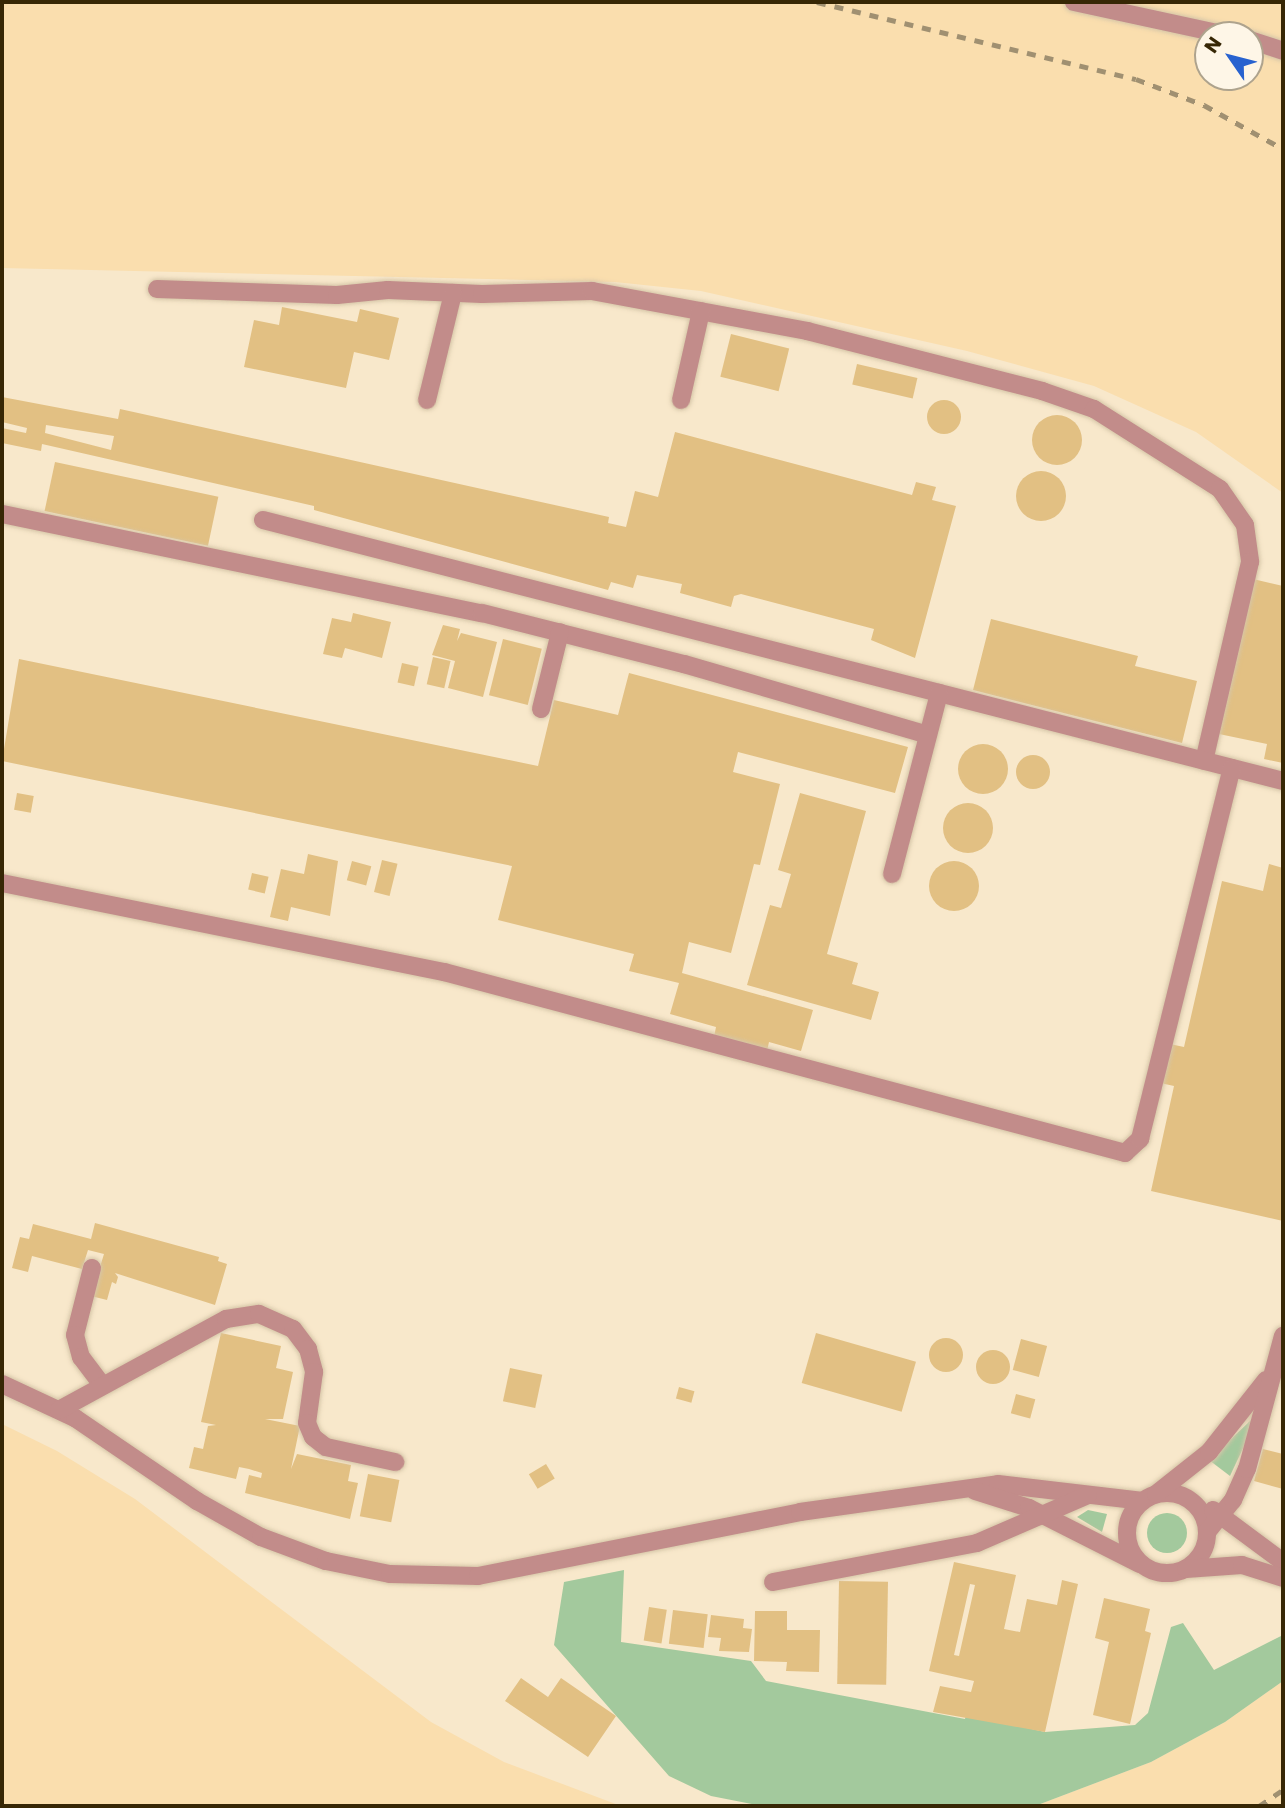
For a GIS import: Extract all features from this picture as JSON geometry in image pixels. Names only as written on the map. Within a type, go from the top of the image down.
[{"type":"street","points":[[1074,2],[1194,28]]},
{"type":"street","points":[[1264,45],[1283,51]]},
{"type":"street","points":[[157,289],[337,295],[388,290],[453,293],[592,291],[807,331],[1068,399],[1133,430],[1220,489],[1245,525],[1250,562],[1204,761]]},
{"type":"street","points":[[427,400],[453,293]]},
{"type":"street","points":[[681,400],[701,310]]},
{"type":"street","points":[[2,514],[560,632],[928,735]]},
{"type":"street","points":[[263,520],[1283,781]]},
{"type":"street","points":[[541,709],[560,632]]},
{"type":"street","points":[[892,874],[939,693]]},
{"type":"street","points":[[2,883],[444,972],[1125,1153],[1140,1139],[1232,768]]},
{"type":"street","points":[[92,1268],[75,1335],[81,1357],[103,1386]]},
{"type":"street","points":[[59,1410],[226,1319],[248,1314],[270,1316],[293,1329],[312,1360],[314,1383],[307,1423],[313,1437],[326,1447],[395,1462]]},
{"type":"street","points":[[1176,1572],[1195,1562],[1207,1532],[1222,1515],[1247,1469],[1283,1336]]},
{"type":"street","points":[[1145,1566],[1128,1540],[1130,1518],[1148,1499],[1192,1468],[1229,1432],[1276,1361]]},
{"type":"street","points":[[2,1384],[59,1410],[261,1537],[326,1561],[419,1577],[478,1576],[800,1512],[1018,1484],[1148,1499],[1185,1497],[1222,1515],[1283,1562]]},
{"type":"street","points":[[968,1489],[1043,1515],[1145,1566],[1176,1572],[1225,1564],[1283,1578]]},
{"type":"street","points":[[773,1582],[977,1543],[1092,1494]]},
{"type":"street","points":[[1185,1497],[1200,1512],[1207,1532]]},
{"type":"shaded area","points":[[2,2],[1283,2],[1283,493],[1196,432],[1094,386],[967,351],[701,291],[615,282],[2,268]]},
{"type":"shaded area","points":[[2,1424],[57,1451],[135,1499],[431,1722],[504,1762],[621,1806],[2,1806]]},
{"type":"shaded area","points":[[1283,1681],[1283,1806],[1035,1806],[1151,1762],[1225,1722]]},
{"type":"green space","points":[[1251,1420],[1254,1425],[1230,1476],[1209,1460]]},
{"type":"green space","points":[[1088,1510],[1107,1514],[1102,1532],[1077,1517]]},
{"type":"green space","points":[[1167,1513],[1175,1514],[1181,1519],[1186,1525],[1186,1541],[1181,1547],[1175,1552],[1167,1553],[1159,1552],[1153,1547],[1148,1541],[1147,1533],[1148,1525],[1153,1519],[1159,1514]]},
{"type":"green space","points":[[624,1570],[621,1642],[751,1661],[766,1681],[965,1719],[966,1714],[1045,1732],[1135,1725],[1148,1713],[1171,1627],[1183,1623],[1214,1670],[1283,1635],[1283,1681],[1225,1722],[1151,1762],[1035,1806],[762,1806],[711,1796],[669,1776],[554,1645],[564,1582]]},
{"type":"building","points":[[282,307],[357,322],[360,309],[399,318],[389,360],[354,352],[346,388],[244,367],[254,320],[279,325]]},
{"type":"building","points":[[731,334],[789,349],[779,391],[720,377]]},
{"type":"building","points":[[857,364],[917,378],[913,398],[852,384]]},
{"type":"building","points":[[2,397],[118,419],[120,409],[609,517],[608,523],[626,527],[635,491],[658,497],[675,432],[912,495],[916,482],[936,487],[932,500],[956,506],[915,658],[871,640],[874,629],[741,594],[734,596],[731,607],[680,593],[682,584],[637,575],[633,588],[611,582],[608,590],[314,510],[314,506],[42,444],[41,451],[2,443],[2,428],[26,433],[27,428],[2,422]],"holes":[[[46,425],[114,436],[111,450],[45,433]]]},
{"type":"building","points":[[944,400],[956,405],[961,417],[956,429],[944,434],[932,429],[927,417],[932,405]]},
{"type":"building","points":[[1047,416],[1067,416],[1081,430],[1081,450],[1067,464],[1047,464],[1033,450],[1033,430]]},
{"type":"building","points":[[55,462],[218,497],[208,546],[45,511]]},
{"type":"building","points":[[1041,471],[1059,478],[1066,496],[1059,514],[1041,521],[1023,514],[1016,496],[1023,478]]},
{"type":"building","points":[[1253,579],[1283,586],[1283,763],[1264,759],[1267,744],[1219,734]]},
{"type":"building","points":[[353,613],[391,622],[382,658],[345,648],[342,658],[323,654],[332,618],[351,622]]},
{"type":"building","points":[[991,619],[1138,656],[1135,666],[1197,681],[1182,743],[973,690]]},
{"type":"building","points":[[443,625],[460,629],[457,641],[461,633],[497,642],[483,697],[448,688],[455,661],[432,655]]},
{"type":"building","points":[[503,639],[542,649],[528,705],[489,695]]},
{"type":"building","points":[[433,657],[451,661],[444,688],[427,684]]},
{"type":"building","points":[[19,659],[538,766],[554,700],[618,715],[629,673],[908,747],[895,793],[738,752],[733,772],[780,784],[760,865],[754,864],[731,953],[689,942],[682,973],[813,1010],[801,1051],[769,1042],[767,1051],[714,1037],[716,1027],[670,1014],[679,983],[629,971],[634,954],[498,920],[512,866],[2,761]]},
{"type":"building","points":[[402,663],[419,667],[414,686],[398,682]]},
{"type":"building","points":[[973,745],[993,745],[1007,759],[1007,779],[993,793],[973,793],[959,779],[959,759]]},
{"type":"building","points":[[1033,755],[1045,760],[1050,772],[1045,784],[1033,789],[1021,784],[1016,772],[1021,760]]},
{"type":"building","points":[[17,793],[34,796],[31,813],[14,810]]},
{"type":"building","points":[[800,793],[866,811],[827,954],[858,963],[852,984],[879,992],[871,1020],[747,985],[770,905],[781,908],[791,874],[778,870]]},
{"type":"building","points":[[968,803],[986,810],[993,828],[986,846],[968,853],[950,846],[943,828],[950,810]]},
{"type":"building","points":[[308,854],[338,861],[330,916],[291,907],[288,921],[270,917],[281,869],[304,874]]},
{"type":"building","points":[[382,860],[398,864],[390,896],[374,892]]},
{"type":"building","points":[[352,861],[371,866],[366,885],[347,880]]},
{"type":"building","points":[[954,861],[972,868],[979,886],[972,904],[954,911],[936,904],[929,886],[936,868]]},
{"type":"building","points":[[1269,864],[1283,868],[1283,1221],[1151,1191],[1174,1086],[1156,1082],[1165,1043],[1184,1047],[1222,881],[1263,891]]},
{"type":"building","points":[[252,873],[269,877],[265,893],[248,890]]},
{"type":"building","points":[[95,1223],[219,1257],[218,1261],[227,1264],[215,1305],[115,1273],[118,1277],[116,1284],[112,1282],[107,1300],[91,1296],[104,1254],[88,1250],[82,1269],[32,1256],[28,1272],[12,1268],[20,1237],[29,1239],[33,1224],[91,1239]]},
{"type":"building","points":[[221,1333],[281,1346],[276,1368],[293,1372],[283,1419],[265,1419],[300,1426],[291,1469],[297,1454],[351,1465],[348,1481],[358,1483],[350,1519],[245,1493],[249,1475],[261,1478],[262,1473],[239,1467],[236,1479],[189,1468],[194,1447],[203,1449],[208,1426],[216,1425],[201,1422]]},
{"type":"building","points":[[816,1333],[916,1362],[902,1412],[802,1383]]},
{"type":"building","points":[[946,1338],[958,1343],[963,1355],[958,1367],[946,1372],[934,1367],[929,1355],[934,1343]]},
{"type":"building","points":[[1021,1339],[1047,1346],[1039,1377],[1013,1370]]},
{"type":"building","points":[[993,1350],[1005,1355],[1010,1367],[1005,1379],[993,1384],[981,1379],[976,1367],[981,1355]]},
{"type":"building","points":[[510,1368],[542,1375],[535,1408],[503,1401]]},
{"type":"building","points":[[679,1387],[694,1391],[691,1403],[676,1399]]},
{"type":"building","points":[[1016,1394],[1035,1399],[1030,1418],[1011,1413]]},
{"type":"building","points":[[1263,1449],[1283,1454],[1283,1489],[1254,1481]]},
{"type":"building","points":[[546,1464],[555,1479],[538,1489],[529,1474]]},
{"type":"building","points":[[368,1474],[399,1480],[391,1522],[360,1516]]},
{"type":"building","points":[[954,1562],[1016,1575],[1004,1629],[1020,1632],[1027,1599],[1057,1605],[1062,1580],[1078,1584],[1045,1732],[933,1712],[940,1686],[971,1692],[974,1681],[929,1671]],"holes":[[[970,1584],[975,1585],[959,1656],[954,1655]]]},
{"type":"building","points":[[839,1581],[888,1582],[886,1685],[837,1684]]},
{"type":"building","points":[[1104,1598],[1150,1609],[1145,1631],[1151,1633],[1130,1724],[1093,1715],[1109,1642],[1095,1638]]},
{"type":"building","points":[[649,1607],[667,1610],[661,1643],[644,1641]]},
{"type":"building","points":[[673,1610],[708,1614],[704,1648],[669,1644]]},
{"type":"building","points":[[755,1611],[787,1611],[787,1630],[820,1630],[819,1672],[786,1671],[787,1662],[754,1661]]},
{"type":"building","points":[[711,1615],[744,1619],[743,1628],[752,1629],[749,1652],[719,1651],[721,1638],[708,1637]]},
{"type":"building","points":[[521,1678],[548,1697],[561,1678],[616,1716],[588,1757],[505,1701]]},
{"type":"railway","points":[[817,2],[1136,79],[1204,105],[1283,149]]},
{"type":"railway","points":[[1259,1806],[1283,1790]]}]
